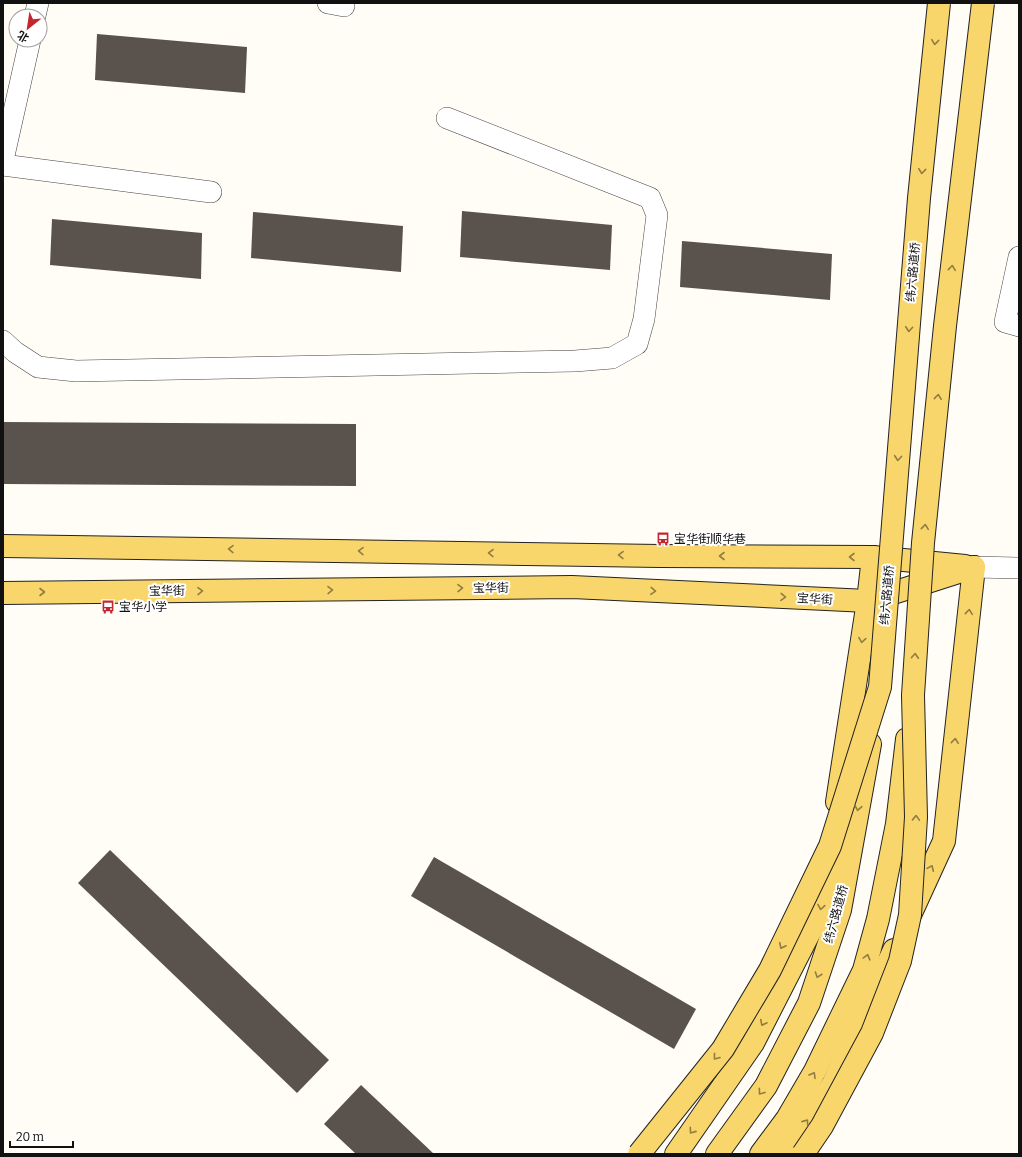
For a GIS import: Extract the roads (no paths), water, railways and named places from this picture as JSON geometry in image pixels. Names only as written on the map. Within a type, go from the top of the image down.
[{"type":"main road","name":"纬六路道桥","points":[[717,1154],[766,1086],[809,1003],[840,910],[880,687],[919,198],[939,3]]},
{"type":"main road","points":[[761,1154],[787,1119],[815,1071],[864,970],[878,920],[897,824],[913,695],[924,543],[943,342],[983,3]]},
{"type":"main road","name":"宝华街","points":[[3,546],[873,557],[974,567]]},
{"type":"main road","points":[[676,1154],[753,1043],[820,914],[868,602],[873,557]]},
{"type":"main road","points":[[784,1154],[833,1084],[944,840],[974,567]]},
{"type":"main road","name":"宝华街","points":[[3,593],[572,587],[868,602],[974,567]]},
{"type":"main road","points":[[639,1154],[723,1049],[770,970],[830,846],[880,687]]},
{"type":"main road","points":[[803,1154],[822,1126],[872,1033],[900,960],[910,915],[916,817],[913,695]]},
{"type":"street","points":[[3,160],[28,48]]},
{"type":"street","points":[[3,341],[15,352],[38,367],[76,371],[575,361],[612,358],[637,344],[644,320],[657,215],[650,198],[447,118]]},
{"type":"street","points":[[3,165],[211,192]]},
{"type":"street","points":[[1019,257],[1005,322],[1019,326]]},
{"type":"street","name":"宝华街","points":[[974,567],[1019,568]]},
{"type":"place","name":"宝华街顺华巷","points":[[663,539]]},
{"type":"place","name":"宝华小学","points":[[108,607]]}]
